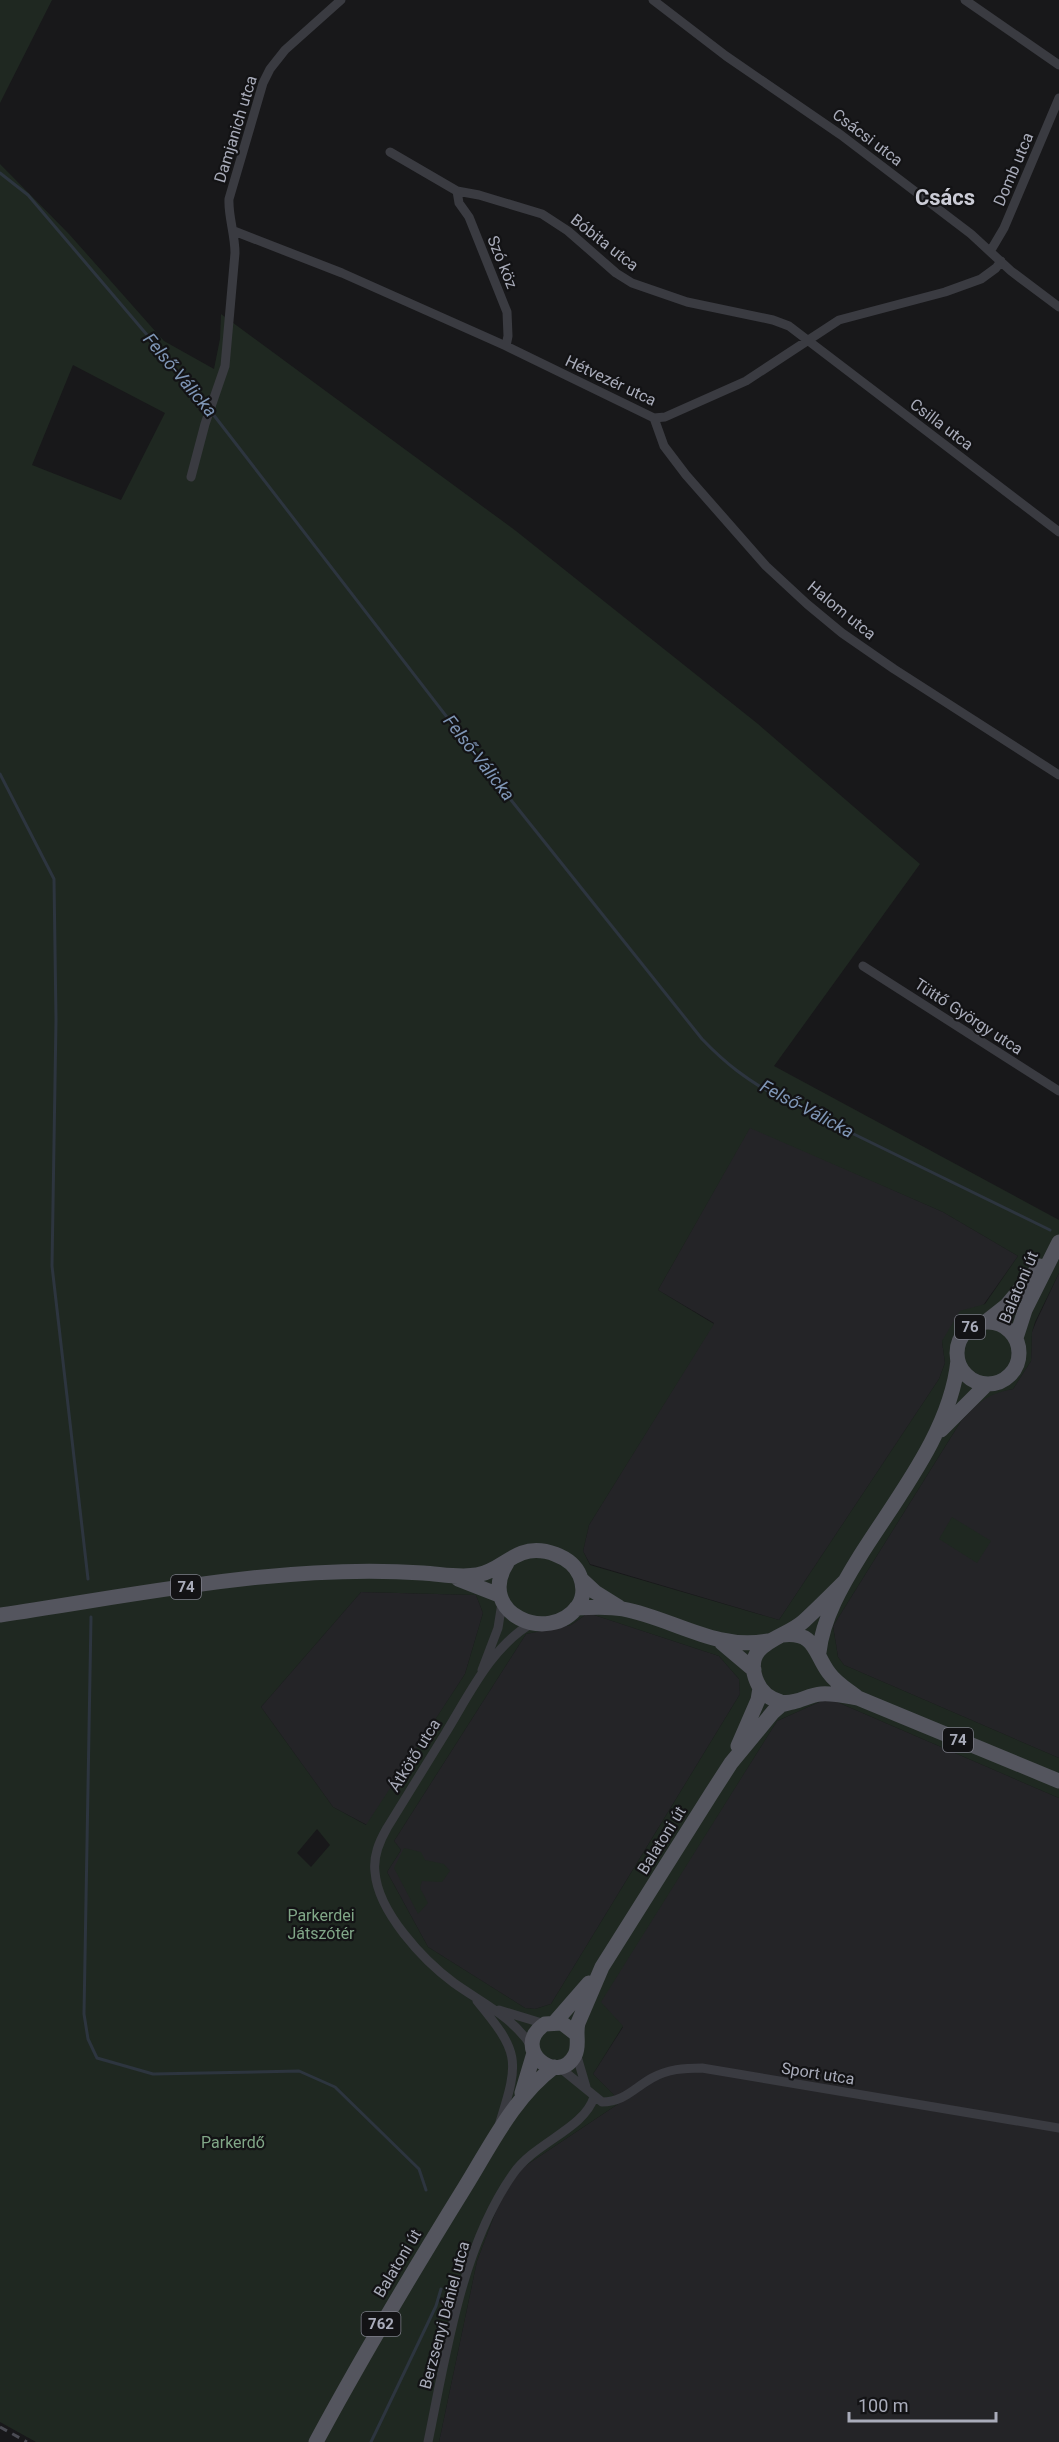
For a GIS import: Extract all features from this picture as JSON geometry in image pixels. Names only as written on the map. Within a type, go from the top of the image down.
[{"type":"main road","name":"Balatoni út","points":[[987,1321],[1006,1306],[1056,1246]]},
{"type":"main road","name":"Balatoni út","points":[[1016,1338],[1025,1310],[1056,1246]]},
{"type":"main road","name":"76","points":[[820,1656],[820,1637],[844,1582],[936,1434],[953,1390],[958,1344],[964,1333],[973,1325],[987,1321],[1004,1325],[1016,1338],[1020,1354],[1016,1367],[1006,1378],[987,1384],[936,1434]]},
{"type":"main road","name":"76","points":[[958,1360],[966,1375],[976,1382],[987,1384]]},
{"type":"main road","name":"74","points":[[0,1616],[170,1590],[289,1575],[395,1572],[453,1576],[489,1572],[514,1557],[529,1552],[547,1553],[567,1560],[577,1570],[581,1579],[596,1593],[622,1608],[717,1640],[753,1644],[782,1635],[801,1636],[811,1642],[829,1674],[858,1698]]},
{"type":"main road","points":[[500,1599],[498,1582],[507,1563]]},
{"type":"main road","name":"74","points":[[453,1576],[500,1599],[507,1610],[519,1619],[534,1623]]},
{"type":"main road","points":[[534,1623],[555,1623],[566,1618],[576,1608],[583,1594],[581,1579]]},
{"type":"main road","name":"76","points":[[782,1635],[804,1621],[844,1582]]},
{"type":"main road","name":"74","points":[[576,1608],[622,1608]]},
{"type":"main road","name":"74","points":[[717,1640],[735,1652],[754,1670],[760,1688]]},
{"type":"main road","points":[[754,1670],[756,1657],[767,1641]]},
{"type":"main road","points":[[808,1696],[819,1683],[822,1672],[820,1656]]},
{"type":"main road","name":"Balatoni út","points":[[731,1762],[758,1700],[760,1688]]},
{"type":"main road","points":[[760,1688],[774,1700],[792,1702]]},
{"type":"main road","name":"74","points":[[792,1702],[822,1694],[858,1698],[1059,1781]]},
{"type":"main road","name":"Balatoni út","points":[[316,2442],[379,2328],[516,2106],[533,2085],[556,2067],[568,2063],[576,2053],[578,2048],[575,2033],[602,1967],[731,1762],[773,1712],[781,1705],[792,1702]]},
{"type":"main road","name":"Balatoni út","points":[[516,2106],[528,2078],[535,2033],[550,2023],[602,1967]]},
{"type":"main road","points":[[550,2023],[565,2024],[575,2033]]},
{"type":"main road","points":[[533,2050],[542,2064],[556,2067]]},
{"type":"street","name":"Damjanich utca","points":[[190,477],[212,401],[225,366],[235,253],[229,199],[263,83],[285,50],[341,0]]},
{"type":"street","name":"Csácsi utca","points":[[653,0],[726,56],[841,135],[991,250],[1001,261],[1059,307]]},
{"type":"street","points":[[965,0],[1059,65]]},
{"type":"street","name":"Domb utca","points":[[991,250],[1004,228],[1059,98]]},
{"type":"street","name":"Bóbita utca","points":[[390,152],[457,191],[479,195],[542,214],[568,231],[616,273],[649,291],[687,302],[773,320],[789,326],[806,341]]},
{"type":"street","name":"Szó köz","points":[[457,191],[459,203],[469,217],[507,312],[506,346]]},
{"type":"street","name":"Hétvezér utca","points":[[234,231],[342,273],[506,346],[654,418],[665,417],[730,389],[839,320],[945,292],[981,279],[996,268],[1001,261]]},
{"type":"street","name":"Csilla utca","points":[[806,341],[1059,532]]},
{"type":"street","name":"Halom utca","points":[[654,418],[664,446],[686,475],[766,566],[807,604],[842,633],[894,669],[1059,775]]},
{"type":"street","name":"Tüttő György utca","points":[[863,966],[1059,1092]]},
{"type":"street","name":"Átkötő utca","points":[[478,1680],[498,1628],[500,1599]]},
{"type":"street","name":"Átkötő utca","points":[[472,1995],[433,1966],[384,1904],[375,1874],[378,1848],[387,1828],[478,1680],[503,1647],[534,1623]]},
{"type":"street","points":[[472,1995],[495,2009],[525,2035],[533,2050]]},
{"type":"street","points":[[472,1995],[505,2036],[512,2057],[511,2088],[493,2142]]},
{"type":"street","points":[[495,2009],[550,2023]]},
{"type":"street","points":[[576,2053],[586,2087]]},
{"type":"street","points":[[556,2067],[586,2087],[594,2097]]},
{"type":"street","name":"Sport utca","points":[[594,2097],[602,2102],[612,2102],[622,2099],[649,2079],[666,2071],[702,2068],[1059,2128]]},
{"type":"street","name":"Berzsenyi Dániel utca","points":[[428,2442],[460,2300],[470,2265],[489,2217],[508,2181],[521,2163],[542,2144],[586,2114],[594,2097]]},
{"type":"shaded area","points":[[750,1127],[943,1212],[1018,1256],[984,1304],[942,1341],[945,1363],[939,1379],[779,1620],[590,1564],[583,1551],[589,1525],[714,1323],[658,1290]]},
{"type":"shaded area","points":[[1059,1273],[1059,1758],[844,1665],[838,1657],[833,1626],[961,1421],[981,1400],[997,1392],[1013,1389],[1031,1361],[1032,1332]]},
{"type":"shaded area","points":[[361,1592],[476,1595],[483,1613],[465,1674],[367,1825],[333,1807],[261,1707]]},
{"type":"shaded area","points":[[588,1613],[719,1656],[739,1679],[740,1694],[551,2004],[535,2009],[525,2008],[428,1947],[387,1872],[401,1850],[394,1841],[526,1634],[571,1625]]},
{"type":"shaded area","points":[[828,1698],[1059,1798],[1059,2442],[439,2442],[477,2261],[500,2200],[522,2168],[621,2102],[593,2074],[623,2027],[600,2002],[777,1721]]},
{"type":"green space","points":[[0,0],[52,0],[0,103]]},
{"type":"green space","points":[[0,164],[69,234],[164,341],[214,369],[220,339],[221,314],[516,531],[758,724],[920,864],[774,1066],[1059,1220],[1059,1273],[1035,1322],[1032,1332],[1031,1361],[1013,1389],[996,1393],[984,1400],[961,1421],[833,1626],[838,1657],[844,1665],[1059,1758],[1059,1798],[828,1698],[777,1721],[601,2002],[623,2026],[593,2074],[621,2102],[522,2168],[500,2200],[477,2261],[439,2442],[36,2442],[0,2422]],"holes":[[[73,365],[165,413],[121,500],[32,465]],[[750,1128],[943,1212],[1018,1256],[985,1304],[960,1311],[942,1341],[945,1363],[939,1379],[779,1620],[590,1565],[583,1551],[589,1525],[714,1324],[658,1290]],[[361,1592],[476,1595],[483,1613],[465,1674],[366,1825],[333,1807],[261,1707]],[[588,1613],[719,1656],[739,1679],[740,1694],[551,2004],[535,2009],[525,2008],[428,1947],[387,1872],[401,1850],[394,1841],[526,1634],[571,1625]],[[317,1829],[330,1845],[311,1867],[297,1853]]]},
{"type":"green space","points":[[952,1517],[991,1541],[977,1563],[939,1539]]},
{"type":"green space","points":[[404,1848],[421,1852],[425,1860],[444,1864],[450,1871],[442,1882],[422,1881],[420,1888],[428,1903],[418,1914],[394,1868]]},
{"type":"waterway","name":"Felső-Válicka","points":[[0,173],[28,195],[199,396],[511,800],[702,1039],[728,1064],[776,1096],[1050,1230]]},
{"type":"waterway","points":[[0,774],[54,879],[56,1020],[52,1266],[88,1579]]},
{"type":"waterway","points":[[91,1617],[84,2014],[88,2039],[97,2058],[153,2074],[299,2071],[335,2087],[419,2169],[426,2190]]},
{"type":"waterway","points":[[371,2442],[436,2306],[441,2289]]},
{"type":"railway","points":[[0,2427],[27,2442]]},
{"type":"district","name":"Csács","points":[[945,197]]},
{"type":"park label","name":"Parkerdei Játszótér","points":[[321,1924]]},
{"type":"park label","name":"Parkerdő","points":[[233,2142]]}]
